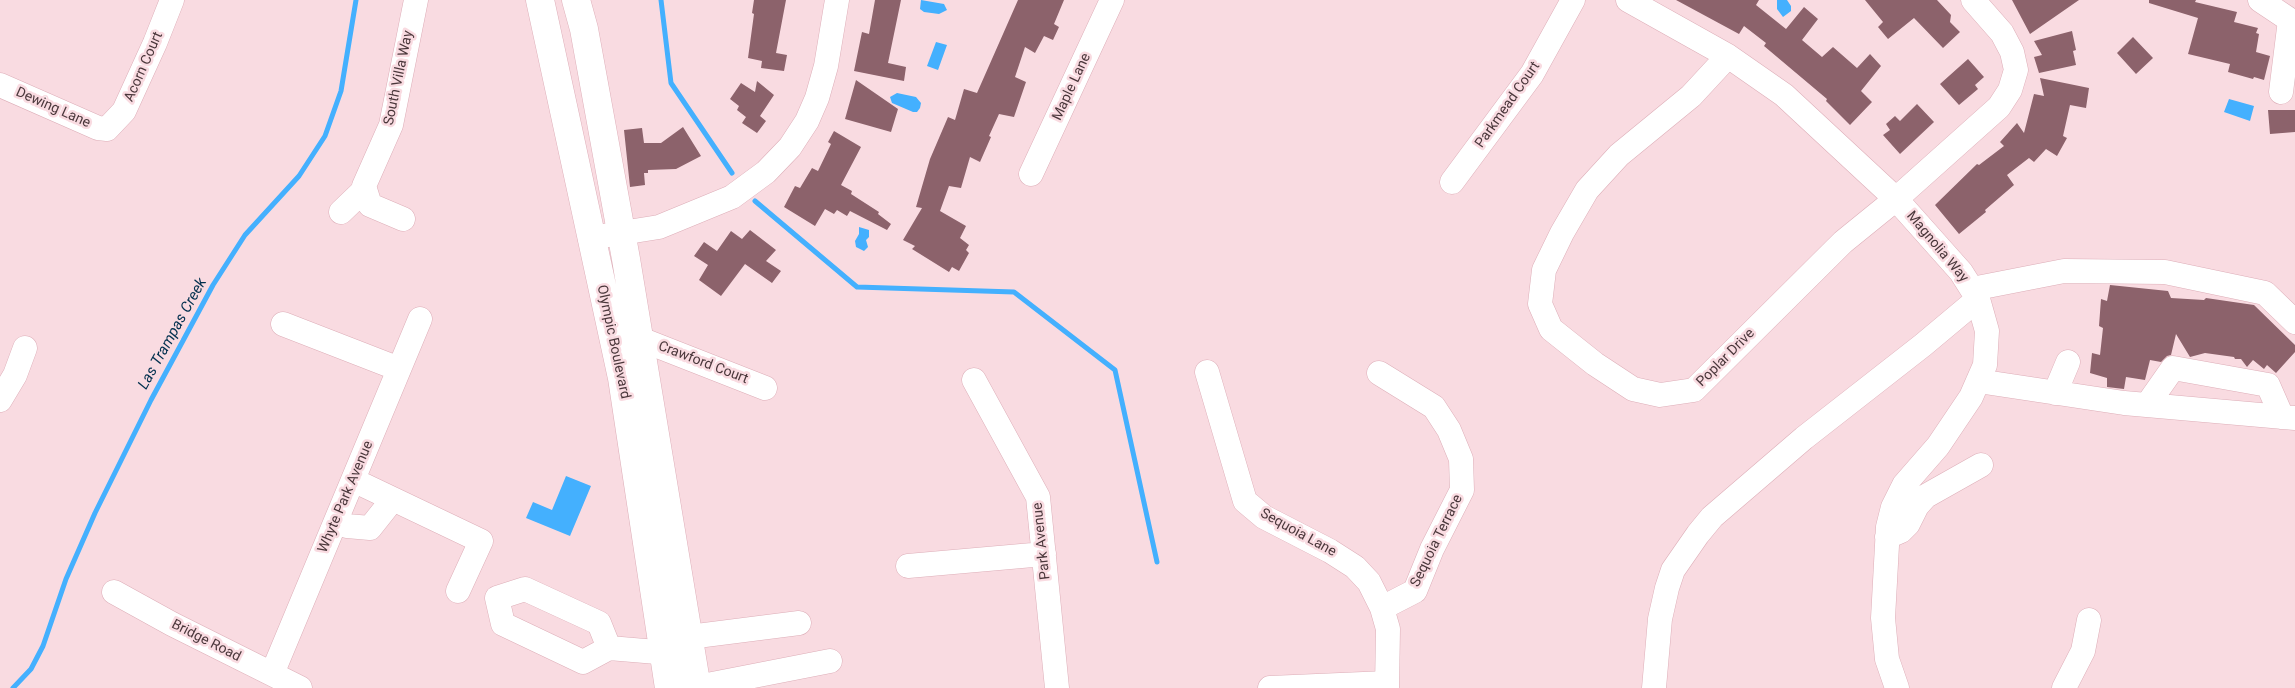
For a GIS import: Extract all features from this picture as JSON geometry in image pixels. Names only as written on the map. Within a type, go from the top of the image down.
[{"type":"main road","name":"Olympic Boulevard","points":[[540,0],[590,238],[622,378],[669,688]]},
{"type":"main road","name":"Olympic Boulevard","points":[[576,0],[584,30],[640,339],[697,687]]},
{"type":"street","name":"Acorn Court","points":[[107,129],[116,122],[128,103],[172,0]]},
{"type":"street","name":"South Villa Way","points":[[365,189],[391,125],[416,0]]},
{"type":"street","points":[[590,238],[659,227],[732,197],[766,172],[790,147],[807,121],[817,98],[826,66],[837,0]]},
{"type":"street","name":"Maple Lane","points":[[1031,174],[1112,0]]},
{"type":"street","name":"Parkmead Court","points":[[1452,182],[1532,74],[1573,0]]},
{"type":"street","name":"Magnolia Way","points":[[1628,0],[1728,56],[1784,95],[1896,199],[1961,272],[1975,294],[1988,331],[1985,365],[1971,397],[1938,446],[1904,485],[1893,506],[1887,537],[1883,618],[1887,659],[1897,688]]},
{"type":"street","name":"Poplar Drive","points":[[1728,56],[1691,96],[1619,156],[1587,190],[1562,233],[1544,270],[1540,304],[1551,329],[1595,364],[1633,389],[1660,395],[1694,390],[1843,242],[1896,199],[1999,106],[2010,90],[2016,70],[2012,52],[2002,33],[1973,0]]},
{"type":"street","points":[[2260,0],[2290,20],[2281,92]]},
{"type":"street","name":"Dewing Lane","points":[[0,85],[98,128],[107,129]]},
{"type":"street","points":[[341,212],[365,189],[370,205],[404,219]]},
{"type":"street","points":[[1654,688],[1660,619],[1667,588],[1673,570],[1698,534],[1712,518],[1804,438],[1923,346],[1975,294],[2064,271],[2165,272],[2265,293],[2295,322]]},
{"type":"street","name":"Whyte Park Avenue","points":[[285,681],[343,519],[353,480],[420,320]]},
{"type":"street","points":[[284,324],[399,369]]},
{"type":"street","name":"Crawford Court","points":[[640,339],[765,388]]},
{"type":"street","points":[[0,400],[15,375],[25,348]]},
{"type":"street","points":[[2054,392],[2068,362]]},
{"type":"street","points":[[2147,405],[2174,368],[2268,385],[2288,418]]},
{"type":"street","name":"Sequoia Lane","points":[[1207,372],[1245,501],[1264,517],[1330,550],[1355,567],[1369,582],[1382,608],[1388,629],[1387,686]]},
{"type":"street","name":"Sequoia Terrace","points":[[1379,373],[1434,407],[1449,430],[1461,459],[1462,490],[1432,549],[1415,591],[1382,608]]},
{"type":"street","name":"Park Avenue","points":[[974,380],[1038,496],[1057,688]]},
{"type":"street","points":[[1978,381],[2147,405],[2288,418]]},
{"type":"street","points":[[1887,537],[1901,531],[1908,524],[1917,506],[1926,496],[1981,465]]},
{"type":"street","points":[[353,480],[481,541],[458,591]]},
{"type":"street","points":[[343,519],[370,528],[393,499]]},
{"type":"street","points":[[908,566],[1044,554]]},
{"type":"street","name":"Bridge Road","points":[[114,592],[285,681]]},
{"type":"street","points":[[2064,688],[2083,651],[2090,620]]},
{"type":"street","points":[[609,648],[663,652],[799,622]]},
{"type":"street","points":[[697,687],[830,661]]},
{"type":"street","points":[[1270,688],[1387,686]]},
{"type":"water","points":[[921,0],[944,4],[947,10],[939,14],[924,12],[920,9]]},
{"type":"water","points":[[1777,0],[1787,0],[1791,6],[1791,11],[1783,17],[1777,9]]},
{"type":"water","points":[[936,42],[947,45],[938,70],[927,66]]},
{"type":"water","points":[[897,93],[916,97],[921,103],[917,112],[892,103],[890,97]]},
{"type":"water","points":[[2229,99],[2254,106],[2250,121],[2224,112]]},
{"type":"water","points":[[859,227],[869,230],[869,237],[866,240],[868,247],[864,251],[856,247],[855,241],[859,234]]},
{"type":"water","points":[[566,476],[591,486],[570,536],[526,518],[533,502],[552,510]]},
{"type":"building","points":[[754,0],[786,0],[776,53],[787,55],[784,71],[761,68],[762,61],[748,58]]},
{"type":"building","points":[[875,0],[901,0],[888,63],[906,67],[904,81],[854,71],[862,32],[869,34]]},
{"type":"building","points":[[1018,0],[1064,0],[1054,24],[1059,27],[1053,40],[1044,36],[1035,53],[1025,47],[1015,77],[1026,82],[1014,117],[999,114],[980,162],[970,157],[961,188],[949,186],[940,211],[966,226],[960,238],[969,245],[966,250],[969,253],[959,271],[952,267],[949,272],[912,249],[915,246],[903,240],[922,208],[916,207],[930,159],[948,117],[955,120],[964,89],[977,93]]},
{"type":"building","points":[[1676,0],[1759,0],[1756,5],[1786,29],[1804,7],[1818,19],[1802,40],[1822,57],[1833,47],[1857,68],[1870,54],[1881,66],[1861,91],[1872,102],[1850,125],[1826,101],[1827,99],[1764,46],[1766,43],[1744,26],[1739,34]]},
{"type":"building","points":[[1865,0],[1937,0],[1951,15],[1950,22],[1960,32],[1943,48],[1914,18],[1888,39],[1878,27],[1883,22]]},
{"type":"building","points":[[2012,0],[2079,0],[2030,34]]},
{"type":"building","points":[[2149,0],[2196,0],[2195,2],[2237,12],[2234,22],[2258,28],[2256,33],[2259,34],[2256,52],[2270,56],[2264,80],[2228,72],[2230,64],[2188,54],[2198,18],[2149,3]]},
{"type":"building","points":[[2072,31],[2076,50],[2073,51],[2076,65],[2039,73],[2034,57],[2042,55],[2034,41]]},
{"type":"building","points":[[2133,37],[2153,58],[2136,74],[2117,53]]},
{"type":"building","points":[[1968,59],[1984,77],[1975,85],[1978,89],[1959,105],[1940,84]]},
{"type":"building","points":[[2040,78],[2089,88],[2086,108],[2070,105],[2063,136],[2067,138],[2057,156],[2046,149],[2034,162],[2029,158],[2007,175],[2014,185],[1985,210],[1986,212],[1959,234],[1935,205],[1977,164],[1979,165],[2004,146],[2000,142],[2017,123],[2024,133],[2034,94],[2044,96]]},
{"type":"building","points":[[856,80],[898,109],[891,132],[845,119]]},
{"type":"building","points":[[757,81],[774,95],[760,116],[766,121],[757,133],[742,123],[746,117],[737,110],[739,106],[730,99],[741,83],[755,92]]},
{"type":"building","points":[[1917,104],[1934,122],[1900,154],[1883,135],[1890,130],[1886,124],[1895,116],[1900,121]]},
{"type":"building","points":[[2268,110],[2295,110],[2295,132],[2270,134]]},
{"type":"building","points":[[683,127],[701,156],[676,169],[648,170],[648,173],[644,173],[645,185],[630,187],[624,130],[642,128],[644,143],[661,143]]},
{"type":"building","points":[[834,131],[861,147],[841,185],[852,191],[851,194],[879,212],[878,214],[891,224],[887,230],[850,211],[847,216],[837,210],[834,214],[825,209],[815,226],[784,207],[795,186],[800,188],[812,168],[818,171],[831,144],[828,142]]},
{"type":"building","points":[[750,230],[776,250],[766,261],[781,271],[772,283],[745,264],[721,296],[699,280],[708,265],[694,256],[704,242],[717,251],[731,231],[742,239]]},
{"type":"building","points":[[2110,285],[2168,291],[2171,298],[2204,300],[2206,298],[2254,305],[2295,345],[2295,352],[2276,373],[2267,365],[2264,369],[2253,360],[2247,367],[2241,359],[2235,359],[2234,357],[2205,353],[2190,357],[2176,334],[2171,355],[2161,362],[2150,360],[2145,380],[2126,377],[2124,389],[2107,387],[2107,378],[2090,373],[2092,353],[2100,355],[2103,328],[2099,326],[2101,299],[2107,301]]},
{"type":"waterway","name":"Las Trampas Creek","points":[[13,688],[31,669],[43,646],[66,579],[95,513],[151,400],[213,285],[245,235],[299,176],[325,136],[341,91],[356,0]]},
{"type":"waterway","points":[[661,0],[671,83],[732,173]]},
{"type":"waterway","points":[[755,201],[857,287],[1014,292],[1115,370],[1157,562]]}]
